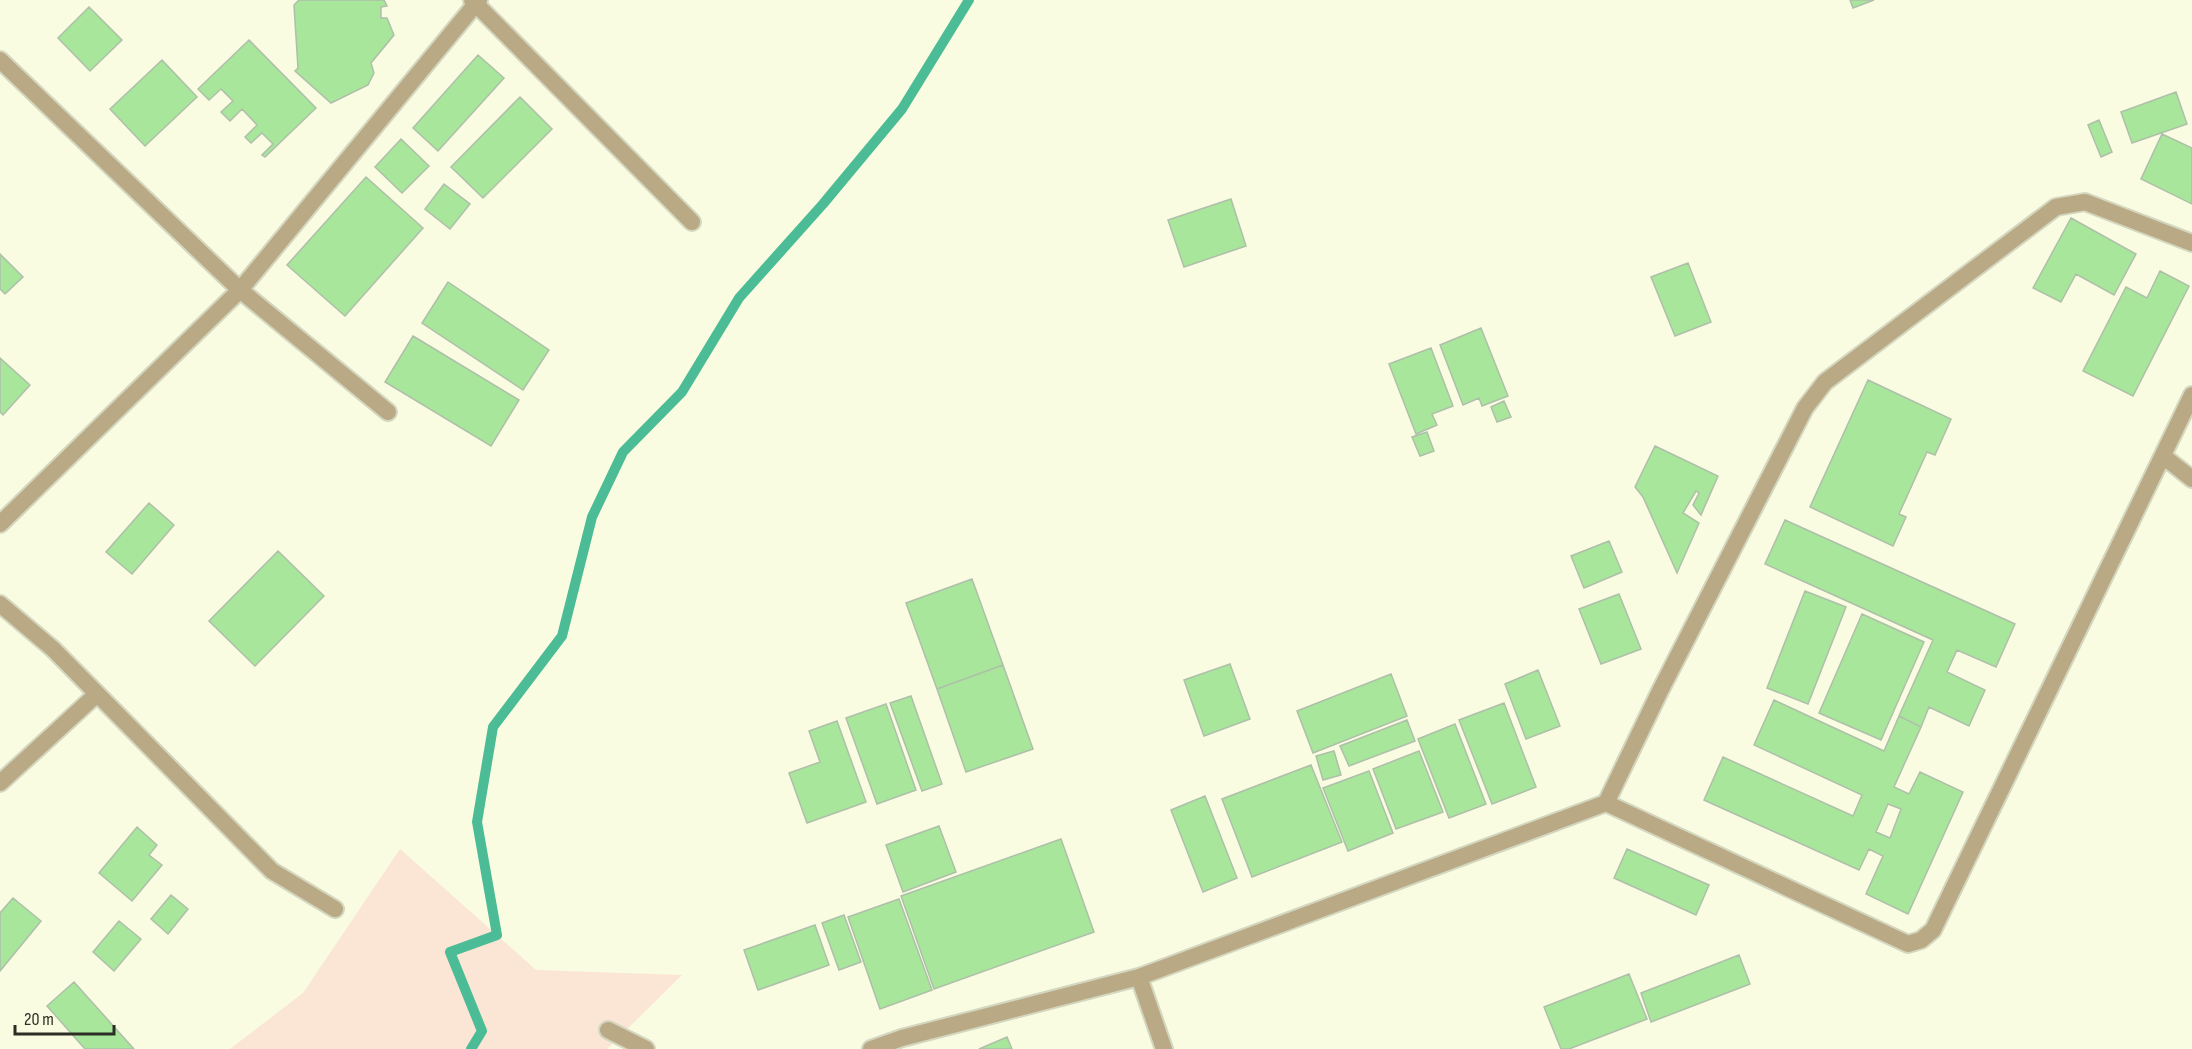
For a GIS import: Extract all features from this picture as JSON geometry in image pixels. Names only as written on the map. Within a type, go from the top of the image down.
[{"type":"street","points":[[0,524],[240,290],[476,1],[692,222]]},
{"type":"street","points":[[0,60],[240,290],[388,412]]},
{"type":"street","points":[[871,1049],[902,1038],[1139,977],[1606,803],[1660,690],[1805,408],[1825,382],[2056,207],[2085,202],[2192,243]]},
{"type":"street","points":[[1606,803],[1908,944],[1921,940],[1933,930],[2192,395]]},
{"type":"street","points":[[2163,456],[2192,478]]},
{"type":"street","points":[[0,604],[53,649],[272,871],[335,909]]},
{"type":"street","points":[[0,783],[97,694]]},
{"type":"street","points":[[1139,977],[1164,1049]]},
{"type":"street","points":[[608,1030],[646,1049]]},
{"type":"shaded area","points":[[400,849],[536,970],[682,975],[607,1049],[230,1049],[303,993]]},
{"type":"building","points":[[299,0],[384,0],[387,6],[381,7],[381,18],[387,18],[394,35],[371,63],[374,73],[368,85],[331,103],[295,71],[298,68],[294,5]]},
{"type":"building","points":[[1850,0],[1874,0],[1853,8]]},
{"type":"building","points":[[89,7],[122,40],[90,71],[58,38]]},
{"type":"building","points":[[249,40],[316,108],[265,157],[262,155],[273,144],[262,133],[251,143],[245,137],[257,125],[242,109],[230,121],[221,112],[233,101],[221,89],[209,100],[198,89]]},
{"type":"building","points":[[478,55],[504,78],[438,151],[413,128]]},
{"type":"building","points":[[162,60],[197,97],[145,146],[110,109]]},
{"type":"building","points":[[2176,92],[2187,124],[2132,143],[2121,112]]},
{"type":"building","points":[[520,97],[552,129],[483,198],[451,167]]},
{"type":"building","points":[[2099,120],[2112,152],[2101,157],[2088,125]]},
{"type":"building","points":[[2162,134],[2192,148],[2192,204],[2141,179]]},
{"type":"building","points":[[401,139],[429,166],[402,193],[375,167]]},
{"type":"building","points":[[366,177],[423,228],[345,316],[287,265]]},
{"type":"building","points":[[444,184],[470,204],[450,229],[425,209]]},
{"type":"building","points":[[1231,199],[1246,246],[1184,267],[1168,220]]},
{"type":"building","points":[[2071,218],[2136,254],[2114,295],[2076,274],[2061,302],[2033,288]]},
{"type":"building","points":[[0,254],[23,277],[5,294],[0,289]]},
{"type":"building","points":[[1688,263],[1711,322],[1675,336],[1651,277]]},
{"type":"building","points":[[2160,271],[2189,286],[2133,396],[2083,371],[2126,287],[2147,298]]},
{"type":"building","points":[[448,282],[549,350],[523,390],[422,323]]},
{"type":"building","points":[[1481,328],[1508,396],[1482,406],[1479,398],[1463,405],[1440,345]]},
{"type":"building","points":[[413,336],[519,400],[491,446],[385,382]]},
{"type":"building","points":[[1431,348],[1453,406],[1432,414],[1437,425],[1416,434],[1389,364]]},
{"type":"building","points":[[0,358],[30,385],[3,415],[0,412]]},
{"type":"building","points":[[1868,380],[1951,419],[1935,455],[1927,452],[1899,514],[1906,517],[1893,546],[1810,507]]},
{"type":"building","points":[[1504,401],[1511,417],[1497,422],[1491,407]]},
{"type":"building","points":[[1427,432],[1434,451],[1420,456],[1412,437]]},
{"type":"building","points":[[1655,446],[1718,476],[1701,515],[1693,505],[1699,493],[1696,491],[1683,513],[1699,523],[1677,573],[1643,497],[1635,487]]},
{"type":"building","points":[[149,503],[174,525],[132,574],[106,552]]},
{"type":"building","points":[[1785,520],[2015,624],[1996,667],[1957,650],[1947,672],[1985,690],[1969,726],[1929,707],[1921,727],[1899,716],[1933,640],[1765,564]]},
{"type":"building","points":[[1609,541],[1622,572],[1584,588],[1571,556]]},
{"type":"building","points":[[278,551],[324,596],[255,666],[209,621]]},
{"type":"building","points":[[972,579],[1003,665],[937,689],[906,603]]},
{"type":"building","points":[[1805,591],[1846,607],[1808,704],[1767,688]]},
{"type":"building","points":[[1619,594],[1641,649],[1601,664],[1579,609]]},
{"type":"building","points":[[1862,614],[1924,642],[1881,740],[1819,713]]},
{"type":"building","points":[[1230,664],[1250,719],[1204,736],[1184,680]]},
{"type":"building","points":[[1003,665],[1033,749],[966,772],[937,689]]},
{"type":"building","points":[[1538,670],[1560,726],[1526,739],[1505,684]]},
{"type":"building","points":[[1391,674],[1407,716],[1313,753],[1297,711]]},
{"type":"building","points":[[911,696],[942,784],[922,791],[890,703]]},
{"type":"building","points":[[1774,700],[1884,751],[1899,716],[1921,727],[1894,787],[1909,794],[1920,772],[1963,792],[1908,914],[1866,894],[1883,856],[1869,849],[1859,870],[1704,800],[1723,757],[1853,816],[1862,795],[1754,745]],"holes":[[[1888,804],[1901,809],[1890,838],[1876,832]]]},
{"type":"building","points":[[1504,703],[1536,787],[1492,804],[1459,720]]},
{"type":"building","points":[[886,704],[916,790],[877,804],[846,718]]},
{"type":"building","points":[[1407,720],[1415,741],[1349,766],[1340,746]]},
{"type":"building","points":[[837,721],[866,802],[807,823],[789,773],[820,762],[809,731]]},
{"type":"building","points":[[1455,724],[1486,804],[1449,818],[1418,739]]},
{"type":"building","points":[[1334,751],[1341,775],[1323,780],[1316,756]]},
{"type":"building","points":[[1419,751],[1443,812],[1396,829],[1373,769]]},
{"type":"building","points":[[1311,765],[1342,842],[1252,877],[1222,799]]},
{"type":"building","points":[[1369,771],[1393,833],[1348,851],[1323,788]]},
{"type":"building","points":[[1205,796],[1237,878],[1203,892],[1171,810]]},
{"type":"building","points":[[939,826],[956,872],[903,892],[886,845]]},
{"type":"building","points":[[137,827],[157,845],[149,855],[162,865],[132,901],[99,873]]},
{"type":"building","points":[[1061,839],[1094,932],[934,989],[901,896]]},
{"type":"building","points":[[1627,849],[1709,885],[1696,915],[1614,878]]},
{"type":"building","points":[[171,895],[188,909],[168,934],[151,919]]},
{"type":"building","points":[[13,898],[41,921],[0,971],[0,913]]},
{"type":"building","points":[[899,899],[932,990],[880,1009],[848,917]]},
{"type":"building","points":[[844,915],[861,962],[839,970],[822,923]]},
{"type":"building","points":[[119,921],[141,939],[114,971],[93,952]]},
{"type":"building","points":[[815,925],[829,965],[758,990],[744,950]]},
{"type":"building","points":[[1739,955],[1750,984],[1651,1022],[1641,993]]},
{"type":"building","points":[[1629,974],[1647,1019],[1569,1049],[1561,1049],[1544,1007]]},
{"type":"building","points":[[74,982],[134,1049],[85,1049],[47,1006]]},
{"type":"building","points":[[1007,1037],[1012,1049],[979,1049]]},
{"type":"waterway","points":[[471,1049],[482,1031],[450,952],[497,935],[477,822],[493,727],[562,636],[592,517],[623,452],[682,392],[739,298],[823,204],[902,109],[969,0]]}]
